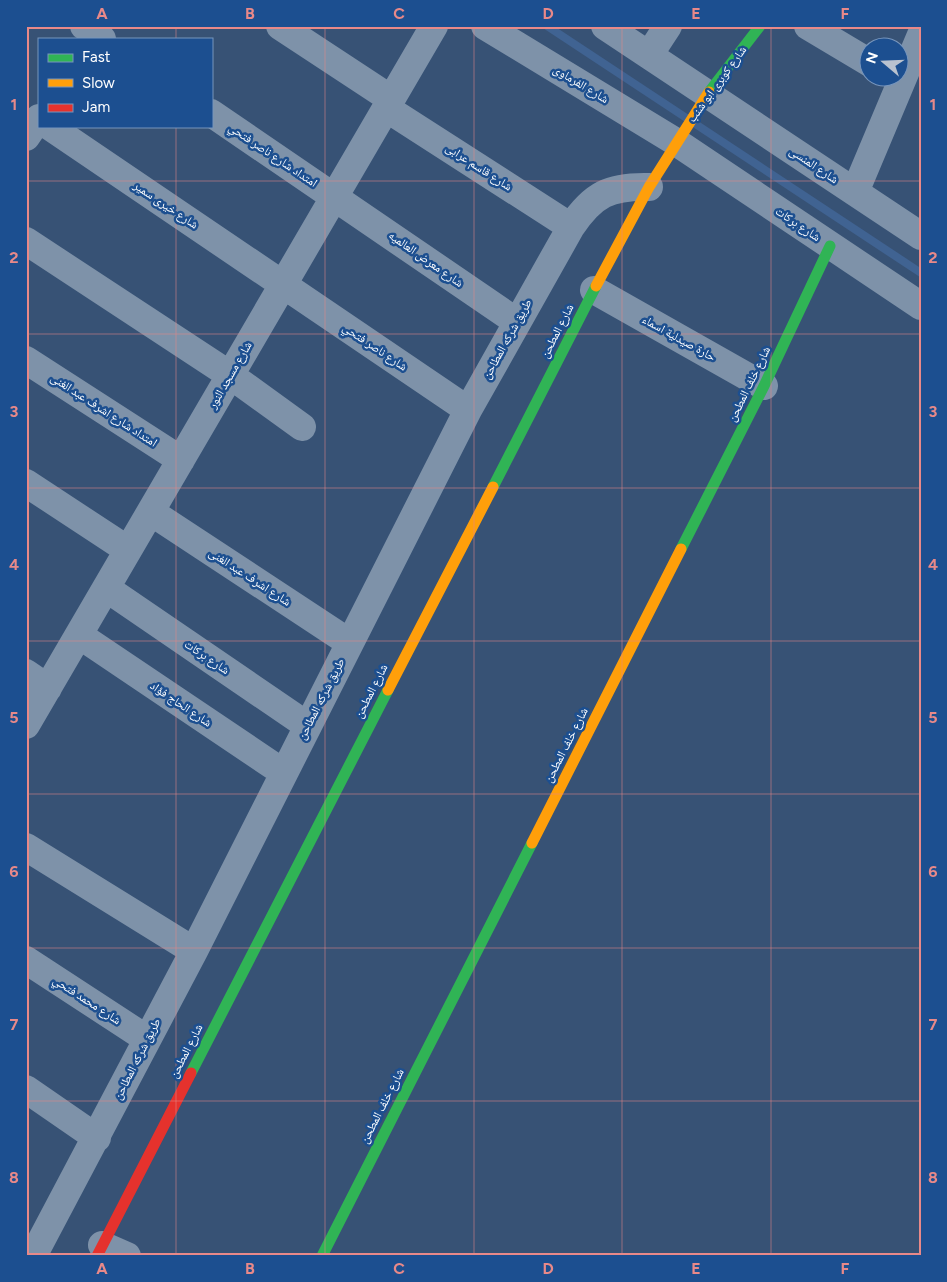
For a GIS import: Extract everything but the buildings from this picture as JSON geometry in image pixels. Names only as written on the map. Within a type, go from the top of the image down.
[{"type":"street","name":"شارع قاسم عرابى","points":[[280,26],[389,104],[571,226]]},
{"type":"street","name":"شارع مسجد النور","points":[[26,725],[37,681],[79,635],[434,26]]},
{"type":"street","name":"شارع الفرماوى","points":[[485,26],[676,142]]},
{"type":"street","name":"شارع المنسى","points":[[605,26],[920,235]]},
{"type":"street","points":[[649,55],[668,26]]},
{"type":"street","name":"شارع كوبرى ابو شنب","points":[[676,142],[707,94],[760,26]]},
{"type":"street","points":[[808,26],[860,57]]},
{"type":"street","points":[[910,57],[921,35]]},
{"type":"street","points":[[855,192],[895,88]]},
{"type":"street","points":[[26,110],[38,118]]},
{"type":"street","name":"امتداد شارع ناصر فتحي","points":[[212,114],[334,196]]},
{"type":"street","points":[[26,137],[38,120]]},
{"type":"street","name":"شارع خيرى سمير","points":[[52,128],[283,284]]},
{"type":"street","name":"شارع المطحن","points":[[109,1252],[594,290],[649,187],[676,142]]},
{"type":"street","name":"شارع بركات","points":[[676,142],[921,306]]},
{"type":"street","name":"طريق شركه المطاحن","points":[[33,1256],[97,1138],[194,951],[468,410],[571,226],[584,208],[598,197],[614,190],[632,186],[649,187]]},
{"type":"street","name":"شارع معرض العالميه","points":[[334,196],[517,322]]},
{"type":"street","points":[[26,241],[230,375],[302,426]]},
{"type":"street","name":"شارع خلف المطحن","points":[[322,1256],[764,386],[830,246]]},
{"type":"street","name":"شارع ناصر فتحي","points":[[283,284],[468,410]]},
{"type":"street","name":"حارة صيدلية اسماء","points":[[594,290],[764,386]]},
{"type":"street","name":"امتداد شارع اشرف عبد الغنى","points":[[26,360],[181,460]]},
{"type":"street","points":[[26,483],[128,550]]},
{"type":"street","name":"شارع اشرف عبد الغنى","points":[[151,512],[350,643]]},
{"type":"street","name":"شارع بركات","points":[[106,588],[308,726]]},
{"type":"street","name":"شارع الحاج فؤاد","points":[[79,635],[284,773]]},
{"type":"street","points":[[26,847],[194,951]]},
{"type":"street","name":"شارع محمد فتحي","points":[[26,960],[147,1039]]},
{"type":"street","points":[[26,1090],[97,1138]]},
{"type":"waterway","points":[[547,26],[921,273]]},
{"type":"traffic: fast","points":[[709,92],[760,26]]},
{"type":"traffic: fast","points":[[681,549],[764,386],[830,246]]},
{"type":"traffic: fast","points":[[493,487],[596,286]]},
{"type":"traffic: fast","points":[[191,1073],[388,690]]},
{"type":"traffic: fast","points":[[322,1256],[532,843]]},
{"type":"traffic: slow","points":[[596,286],[649,187],[709,92]]},
{"type":"traffic: slow","points":[[388,690],[493,487]]},
{"type":"traffic: slow","points":[[532,843],[681,549]]},
{"type":"traffic: jam","points":[[97,1256],[191,1073]]}]
